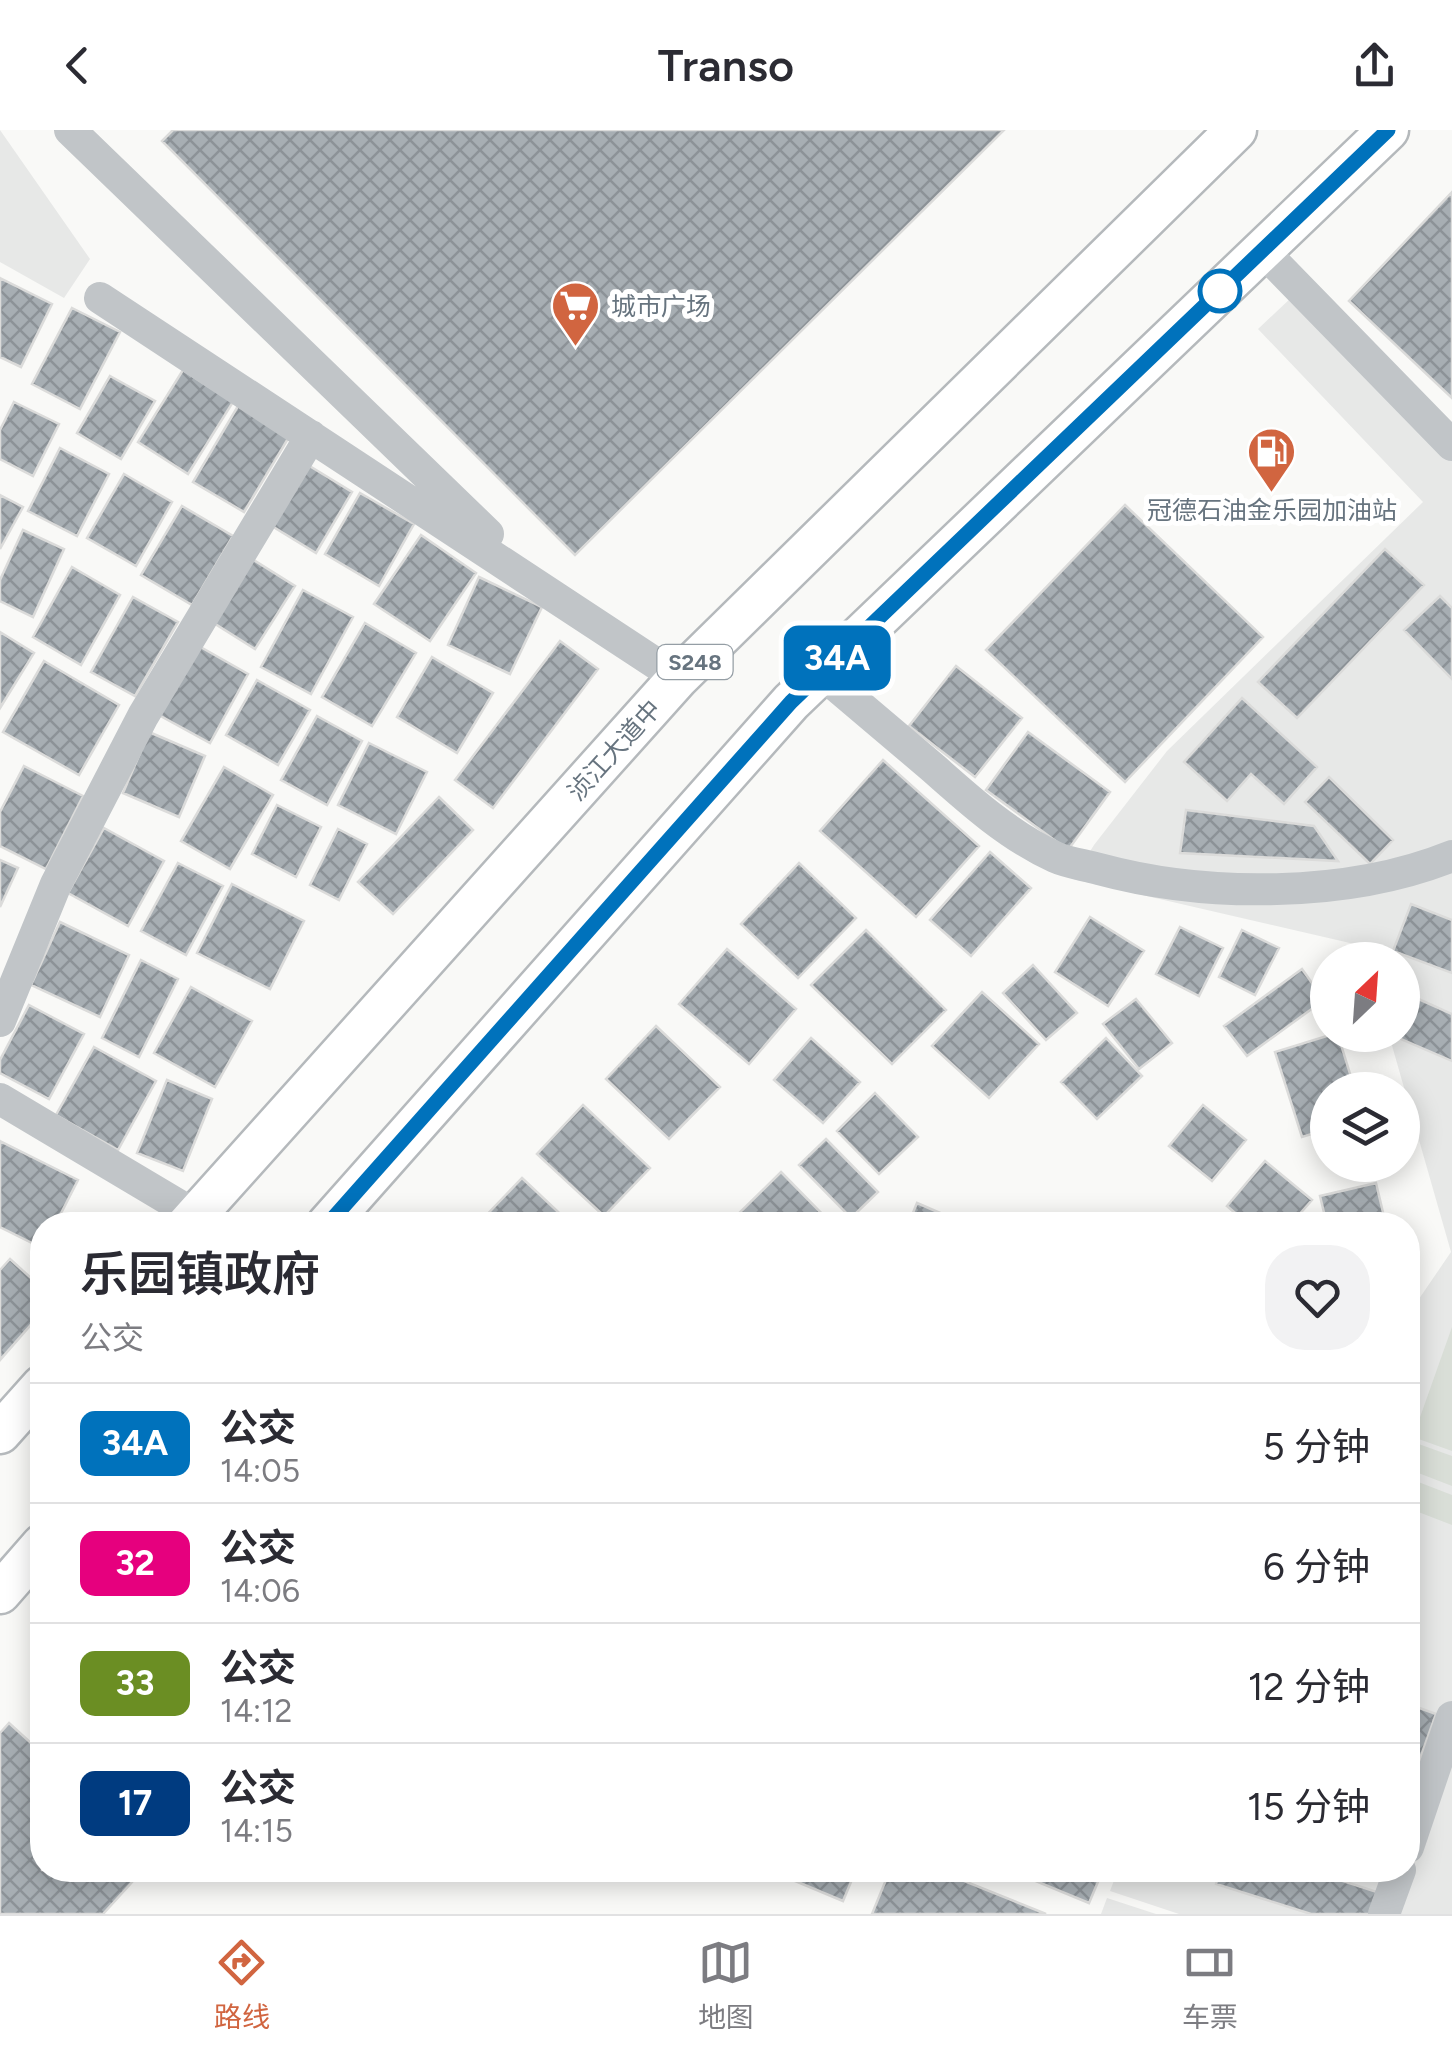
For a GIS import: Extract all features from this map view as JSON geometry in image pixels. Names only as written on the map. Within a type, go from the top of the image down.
[{"type":"main road","name":"浈江大道中","points":[[198,1212],[678,678],[1236,130]]},
{"type":"main road","points":[[339,1212],[791,702],[1262,250],[1356,145],[1388,130]]},
{"type":"main road","points":[[0,1433],[30,1399]]},
{"type":"main road","points":[[0,1593],[30,1559]]},
{"type":"street","points":[[70,130],[545,589]]},
{"type":"street","points":[[1262,250],[1452,444]]},
{"type":"street","points":[[100,298],[678,678]]},
{"type":"street","points":[[0,1021],[56,884],[143,716],[311,436]]},
{"type":"street","points":[[822,673],[986,815],[1055,857],[1149,880],[1258,890],[1362,880],[1452,856]]},
{"type":"street","points":[[0,1100],[178,1212]]},
{"type":"street","points":[[1420,1812],[1452,1717]]},
{"type":"street","points":[[1384,1914],[1396,1882]]},
{"type":"shaded area","points":[[0,130],[90,259],[64,298],[0,262]]},
{"type":"shaded area","points":[[1310,280],[1452,428],[1452,1914],[1179,1914],[1110,1891],[1113,1882],[1420,1882],[1420,1297],[1451,1252],[1420,1144],[1420,1072],[1400,1072],[1394,1052],[1420,1052],[1420,942],[1346,942],[1073,879],[1094,845],[1167,751],[1423,502],[1258,329]]},
{"type":"shaded area","points":[[1452,1327],[1452,1451],[1420,1440],[1420,1417]]},
{"type":"shaded area","points":[[1420,1445],[1452,1456],[1452,1486],[1420,1474]]},
{"type":"shaded area","points":[[1420,1483],[1452,1495],[1452,1525],[1420,1513]]},
{"type":"shaded area","points":[[1107,1898],[1156,1914],[1101,1914]]},
{"type":"building","name":"城市广场","points":[[173,130],[1004,130],[575,555],[162,141]]},
{"type":"building","points":[[1452,192],[1452,398],[1349,301]]},
{"type":"building","points":[[0,278],[52,304],[21,367],[0,357]]},
{"type":"building","points":[[72,308],[120,332],[80,409],[32,384]]},
{"type":"building","points":[[183,370],[233,402],[188,474],[138,442]]},
{"type":"building","points":[[110,376],[155,401],[121,459],[77,433]]},
{"type":"building","points":[[14,402],[59,424],[33,476],[0,459],[0,430]]},
{"type":"building","points":[[238,406],[289,437],[244,512],[193,482]]},
{"type":"building","points":[[60,448],[109,474],[77,536],[28,511]]},
{"type":"building","points":[[303,462],[352,492],[316,553],[267,523]]},
{"type":"building","points":[[124,474],[172,502],[136,566],[87,538]]},
{"type":"building","points":[[360,493],[414,524],[379,586],[325,554]]},
{"type":"building","points":[[0,495],[23,507],[0,549]]},
{"type":"building","points":[[1125,505],[1263,637],[1125,782],[986,650]]},
{"type":"building","points":[[182,506],[233,536],[192,605],[141,575]]},
{"type":"building","points":[[23,530],[64,549],[33,617],[0,601],[0,580]]},
{"type":"building","points":[[421,535],[476,573],[430,641],[374,604]]},
{"type":"building","points":[[1385,549],[1424,585],[1297,718],[1258,682]]},
{"type":"building","points":[[249,557],[295,586],[255,649],[209,620]]},
{"type":"building","points":[[72,567],[120,595],[81,665],[33,637]]},
{"type":"building","points":[[479,577],[542,607],[510,674],[448,645]]},
{"type":"building","points":[[303,590],[353,617],[311,694],[261,667]]},
{"type":"building","points":[[1440,596],[1452,608],[1452,679],[1404,630]]},
{"type":"building","points":[[133,597],[178,622],[135,696],[91,672]]},
{"type":"building","points":[[365,623],[416,653],[372,726],[322,697]]},
{"type":"building","points":[[0,632],[34,653],[0,708]]},
{"type":"building","points":[[560,641],[598,669],[493,808],[455,780]]},
{"type":"building","points":[[197,645],[248,674],[210,743],[157,714]]},
{"type":"building","points":[[432,657],[493,693],[457,753],[397,717]]},
{"type":"building","points":[[44,661],[119,705],[79,775],[3,732]]},
{"type":"building","points":[[956,666],[1022,718],[975,777],[909,726]]},
{"type":"building","points":[[257,680],[310,710],[278,765],[226,735]]},
{"type":"building","points":[[1242,698],[1317,767],[1284,804],[1251,774],[1227,801],[1184,762]]},
{"type":"building","points":[[317,716],[362,741],[327,805],[281,780]]},
{"type":"building","points":[[149,732],[205,756],[179,817],[123,793]]},
{"type":"building","points":[[1028,732],[1110,792],[1068,850],[986,790]]},
{"type":"building","points":[[369,743],[427,772],[396,834],[338,805]]},
{"type":"building","points":[[883,760],[979,846],[916,917],[820,831]]},
{"type":"building","points":[[24,766],[83,796],[46,869],[0,846],[0,812]]},
{"type":"building","points":[[224,767],[273,795],[230,869],[181,841]]},
{"type":"building","points":[[1329,777],[1393,840],[1370,864],[1305,802]]},
{"type":"building","points":[[439,797],[473,830],[393,914],[358,882]]},
{"type":"building","points":[[277,805],[321,827],[296,877],[252,854]]},
{"type":"building","points":[[1186,810],[1314,826],[1338,861],[1180,853]]},
{"type":"building","points":[[104,828],[164,861],[128,926],[68,893]]},
{"type":"building","points":[[338,829],[367,844],[339,900],[310,885]]},
{"type":"building","points":[[990,852],[1031,888],[971,956],[930,920]]},
{"type":"building","points":[[0,860],[18,868],[0,907]]},
{"type":"building","points":[[178,863],[223,886],[186,955],[141,931]]},
{"type":"building","points":[[799,863],[856,918],[798,978],[741,924]]},
{"type":"building","points":[[232,884],[304,921],[270,989],[197,953]]},
{"type":"building","points":[[1411,904],[1452,920],[1452,973],[1420,961],[1420,942],[1396,942]]},
{"type":"building","points":[[1090,917],[1144,951],[1108,1006],[1055,972]]},
{"type":"building","points":[[60,922],[129,955],[100,1017],[31,985]]},
{"type":"building","points":[[1180,927],[1223,948],[1199,996],[1156,974]]},
{"type":"building","points":[[866,930],[946,1010],[892,1064],[811,985]]},
{"type":"building","points":[[1242,930],[1279,948],[1255,995],[1219,977]]},
{"type":"building","points":[[727,949],[796,1009],[749,1064],[679,1004]]},
{"type":"building","points":[[141,960],[178,979],[139,1057],[102,1038]]},
{"type":"building","points":[[1033,965],[1077,1013],[1046,1040],[1003,993]]},
{"type":"building","points":[[1302,969],[1310,980],[1310,1010],[1247,1056],[1224,1026]]},
{"type":"building","points":[[191,987],[252,1021],[215,1087],[154,1053]]},
{"type":"building","points":[[982,992],[1039,1044],[989,1098],[932,1046]]},
{"type":"building","points":[[1136,999],[1172,1043],[1139,1069],[1103,1024]]},
{"type":"building","points":[[1420,1000],[1452,1014],[1452,1061],[1420,1047]]},
{"type":"building","points":[[29,1005],[84,1034],[49,1099],[0,1073],[0,1060]]},
{"type":"building","points":[[656,1026],[720,1087],[669,1139],[606,1079]]},
{"type":"building","points":[[811,1038],[860,1082],[823,1123],[774,1080]]},
{"type":"building","points":[[1106,1038],[1142,1076],[1097,1119],[1061,1082]]},
{"type":"building","points":[[1310,1041],[1310,1052],[1343,1052],[1349,1072],[1310,1072],[1310,1135],[1302,1137],[1275,1052]]},
{"type":"building","points":[[94,1047],[156,1081],[118,1150],[56,1115]]},
{"type":"building","points":[[167,1080],[212,1099],[183,1171],[137,1153]]},
{"type":"building","points":[[875,1093],[918,1137],[879,1174],[837,1131]]},
{"type":"building","points":[[583,1105],[650,1168],[608,1212],[600,1212],[537,1154]]},
{"type":"building","points":[[1203,1105],[1246,1140],[1212,1181],[1169,1146]]},
{"type":"building","points":[[826,1139],[878,1192],[857,1212],[845,1212],[799,1165]]},
{"type":"building","points":[[0,1141],[78,1180],[62,1212],[30,1212],[30,1242],[0,1227]]},
{"type":"building","points":[[1265,1161],[1312,1200],[1301,1212],[1234,1212],[1227,1206]]},
{"type":"building","points":[[781,1172],[820,1212],[740,1212]]},
{"type":"building","points":[[522,1178],[558,1212],[489,1212]]},
{"type":"building","points":[[1376,1183],[1383,1212],[1324,1212],[1320,1196]]},
{"type":"building","points":[[917,1203],[938,1212],[913,1212]]},
{"type":"building","points":[[10,1259],[30,1277],[30,1326],[0,1360],[0,1270]]},
{"type":"building","points":[[1420,1708],[1436,1714],[1420,1759]]},
{"type":"building","points":[[9,1723],[30,1742],[30,1882],[132,1882],[103,1914],[0,1914],[0,1733]]},
{"type":"building","points":[[798,1882],[851,1882],[843,1901]]},
{"type":"building","points":[[885,1882],[967,1882],[1046,1914],[872,1914]]},
{"type":"building","points":[[1038,1882],[1098,1882],[1089,1903]]},
{"type":"building","points":[[1346,1882],[1377,1892],[1370,1914],[1311,1914],[1216,1884]]},
{"type":"bus line","name":"34A","points":[[339,1212],[791,702],[1388,130]]},
{"type":"place","name":"城市广场","points":[[576,348]]},
{"type":"place","name":"冠德石油金乐园加油站","points":[[1272,494]]}]
